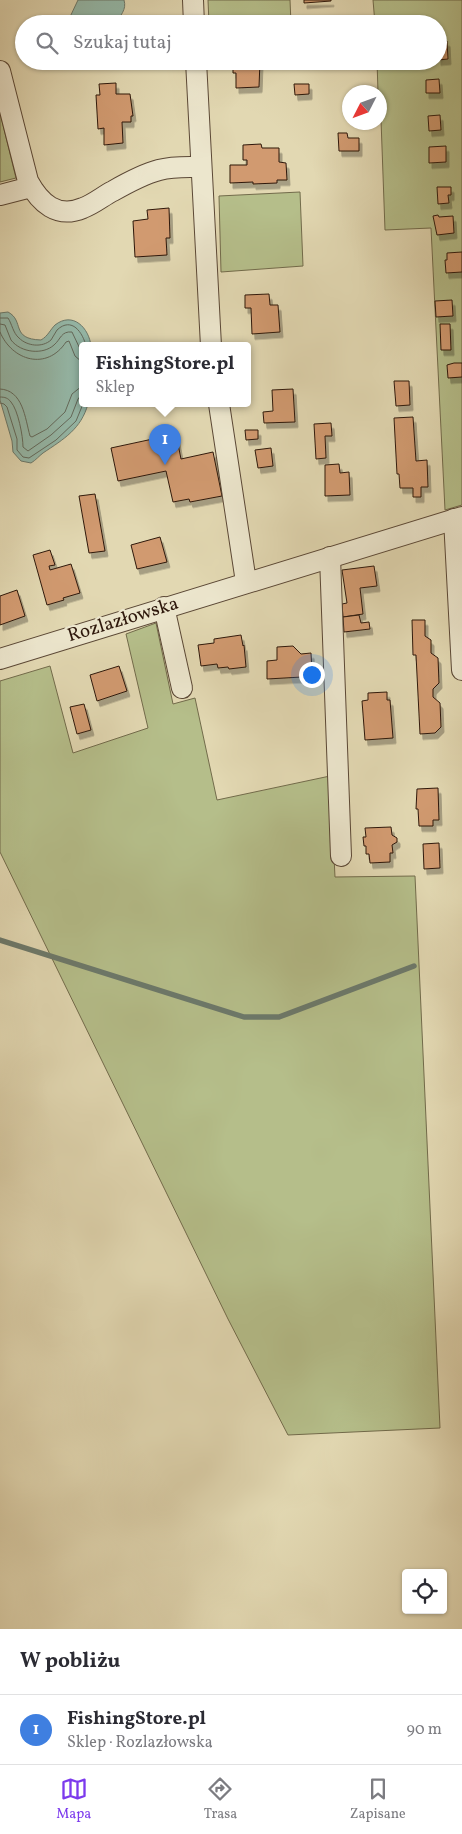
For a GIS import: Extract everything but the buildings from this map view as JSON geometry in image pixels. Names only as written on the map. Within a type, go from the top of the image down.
[{"type":"street","points":[[193,0],[194,15]]},
{"type":"street","points":[[196,70],[211,342]]},
{"type":"street","points":[[0,71],[28,181],[37,197],[49,208],[66,212],[82,209],[114,190],[159,170],[178,167],[201,167]]},
{"type":"street","points":[[0,195],[31,187]]},
{"type":"street","points":[[219,407],[246,582]]},
{"type":"street","points":[[458,518],[462,670]]},
{"type":"street","name":"Rozlazłowska","points":[[0,659],[458,518]]},
{"type":"street","points":[[330,557],[341,856]]},
{"type":"street","points":[[164,608],[182,688]]},
{"type":"green space","points":[[208,0],[290,0],[291,15],[209,15]]},
{"type":"green space","points":[[373,0],[462,0],[462,505],[445,510],[431,228],[385,230],[381,130],[387,130],[387,85],[378,85],[377,70],[447,70],[447,15],[374,15]]},
{"type":"green space","points":[[0,113],[16,178],[0,182]]},
{"type":"green space","points":[[300,192],[303,266],[221,272],[219,196]]},
{"type":"green space","points":[[156,623],[173,704],[195,698],[217,800],[330,776],[335,877],[415,876],[440,1428],[288,1435],[228,1319],[0,852],[0,681],[50,666],[73,753],[148,728],[126,634]]},
{"type":"water","points":[[78,0],[124,0],[125,4],[121,15],[71,15]]},
{"type":"water","points":[[8,312],[13,316],[21,333],[31,339],[41,340],[55,325],[68,320],[79,324],[90,339],[90,342],[79,342],[79,407],[87,407],[85,413],[71,433],[31,463],[21,461],[13,452],[12,441],[0,400],[0,313]]},
{"type":"waterway","points":[[0,940],[244,1017],[279,1017],[414,966]]},
{"type":"place","name":"FishingStore.pl","points":[[165,465]]}]
